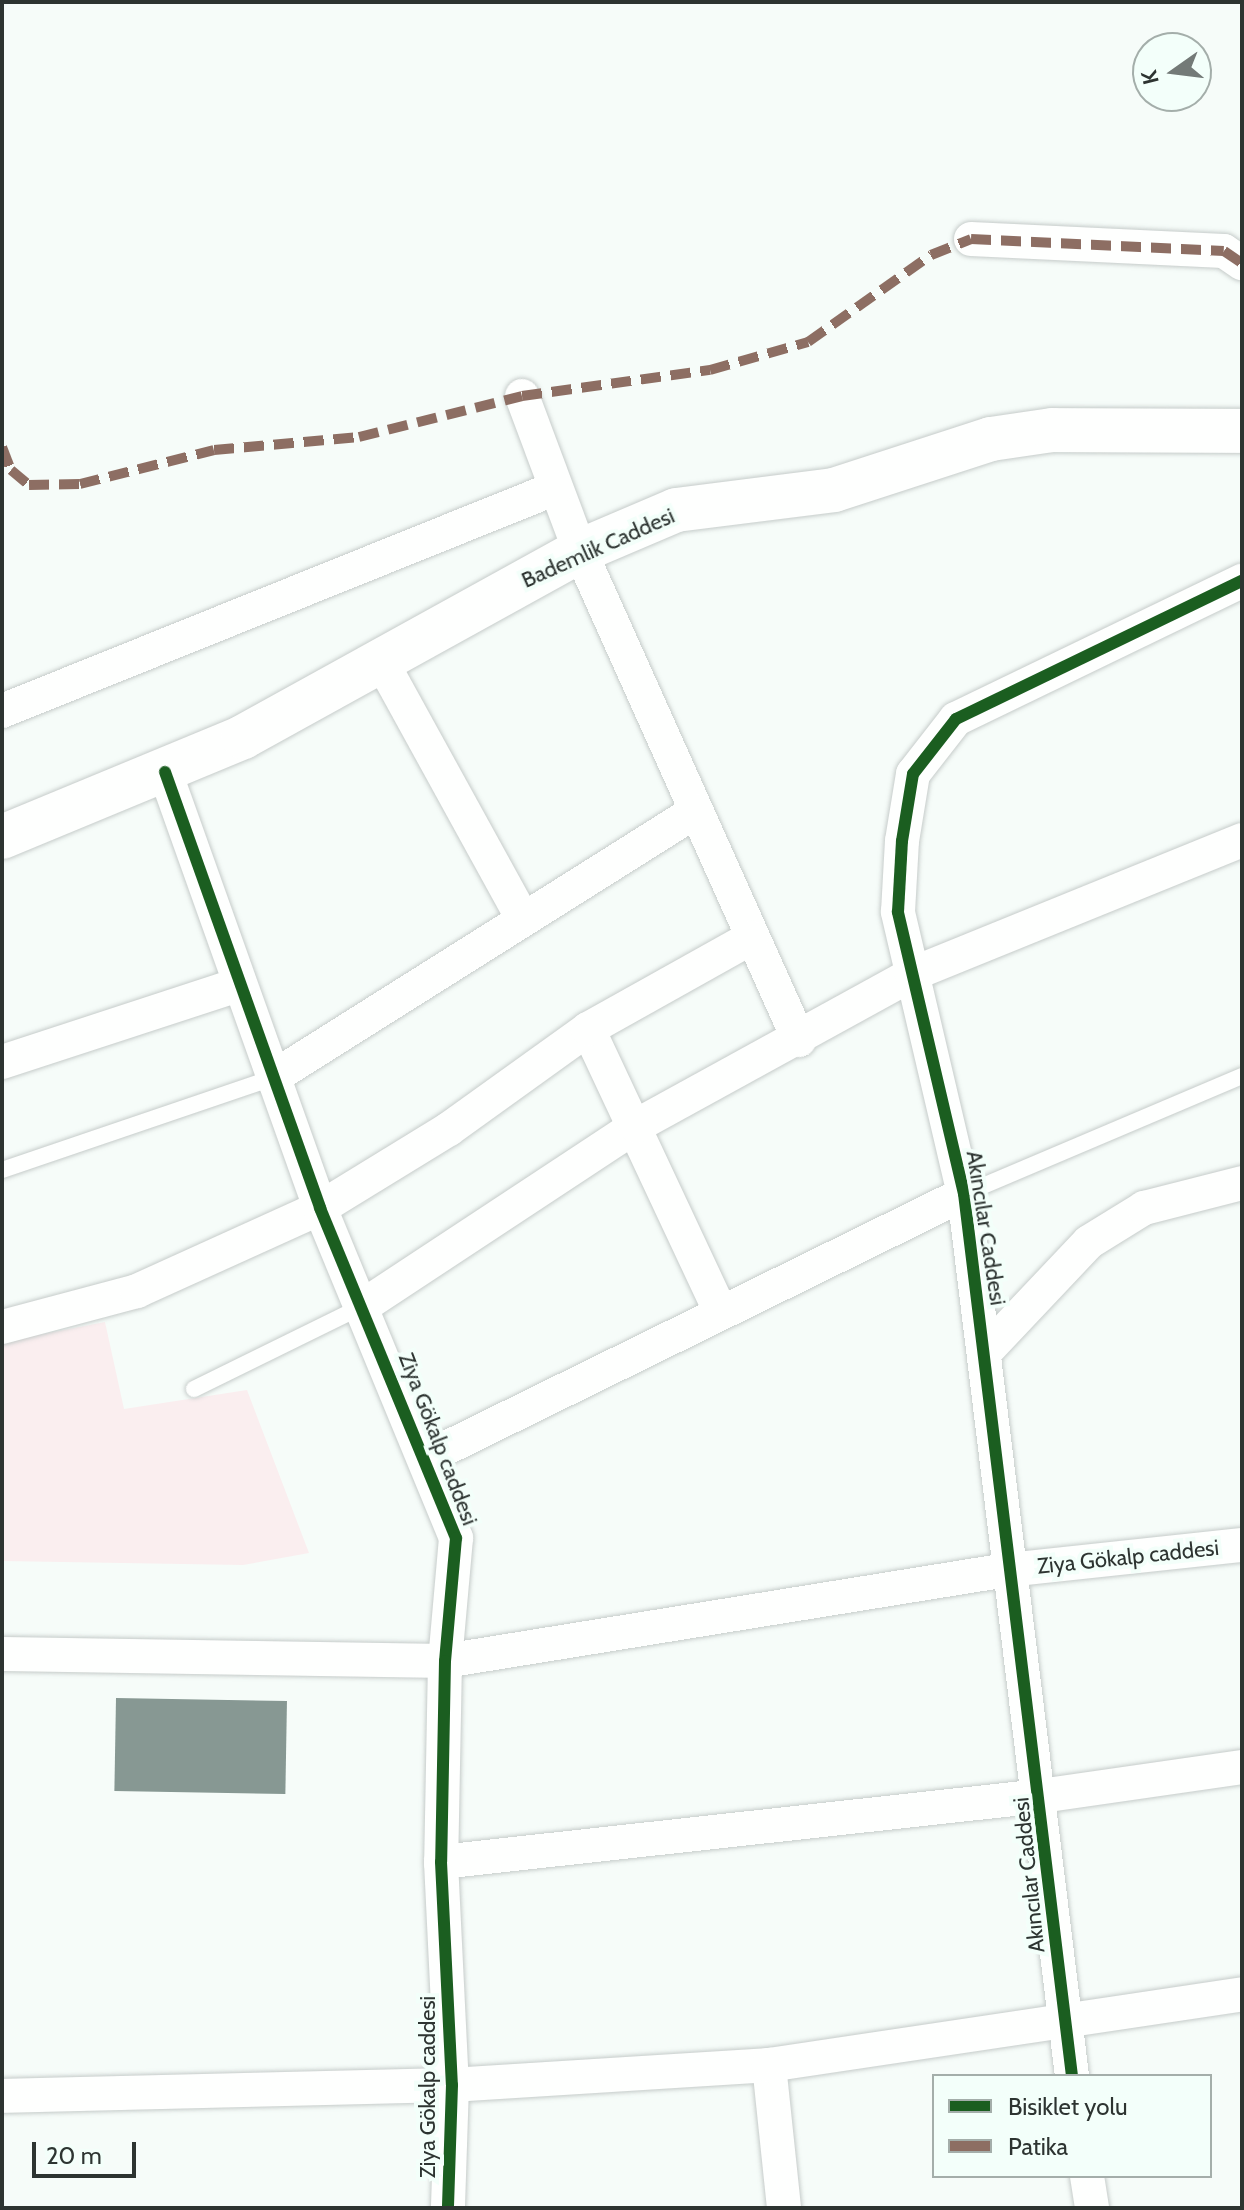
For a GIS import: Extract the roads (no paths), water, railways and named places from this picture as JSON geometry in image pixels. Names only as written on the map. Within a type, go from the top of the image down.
[{"type":"street","points":[[971,239],[1224,251],[1242,263]]},
{"type":"street","points":[[522,396],[580,551],[799,1040]]},
{"type":"street","name":"Bademlik Caddesi","points":[[2,837],[165,772],[243,737],[379,657],[580,551],[676,510],[834,490],[991,439],[1112,425],[1242,431]]},
{"type":"street","points":[[2,711],[556,488]]},
{"type":"street","name":"Akıncılar Caddesi","points":[[1072,2074],[1041,1796],[1007,1570],[985,1352],[964,1194],[898,912],[913,774],[956,719],[1242,581]]},
{"type":"street","points":[[379,657],[521,915]]},
{"type":"street","name":"Ziya Gökalp caddesi","points":[[165,772],[237,985],[320,1208],[428,1457],[456,1538],[445,1661],[441,1862],[452,2085],[448,2208]]},
{"type":"street","points":[[272,1078],[521,915],[696,811]]},
{"type":"street","points":[[363,1306],[636,1126],[799,1040],[912,974],[1242,840]]},
{"type":"street","points":[[2,1327],[137,1291],[320,1208],[449,1129],[588,1029],[751,938]]},
{"type":"street","points":[[2,1062],[237,985]]},
{"type":"street","points":[[588,1029],[720,1311]]},
{"type":"street","points":[[985,1352],[1089,1242],[1144,1208],[1242,1183]]},
{"type":"street","points":[[428,1457],[720,1311],[964,1194]]},
{"type":"street","name":"Ziya Gökalp caddesi","points":[[2,1654],[445,1661],[1007,1570],[1242,1545]]},
{"type":"street","points":[[441,1862],[1041,1796],[1242,1767]]},
{"type":"street","points":[[2,2096],[452,2085],[769,2065],[1242,1994]]},
{"type":"street","points":[[769,2065],[784,2208]]},
{"type":"street","points":[[1087,2178],[1092,2208]]},
{"type":"lane","points":[[964,1194],[1242,1076]]},
{"type":"lane","points":[[2,1170],[272,1078]]},
{"type":"lane","points":[[194,1389],[363,1306]]}]
